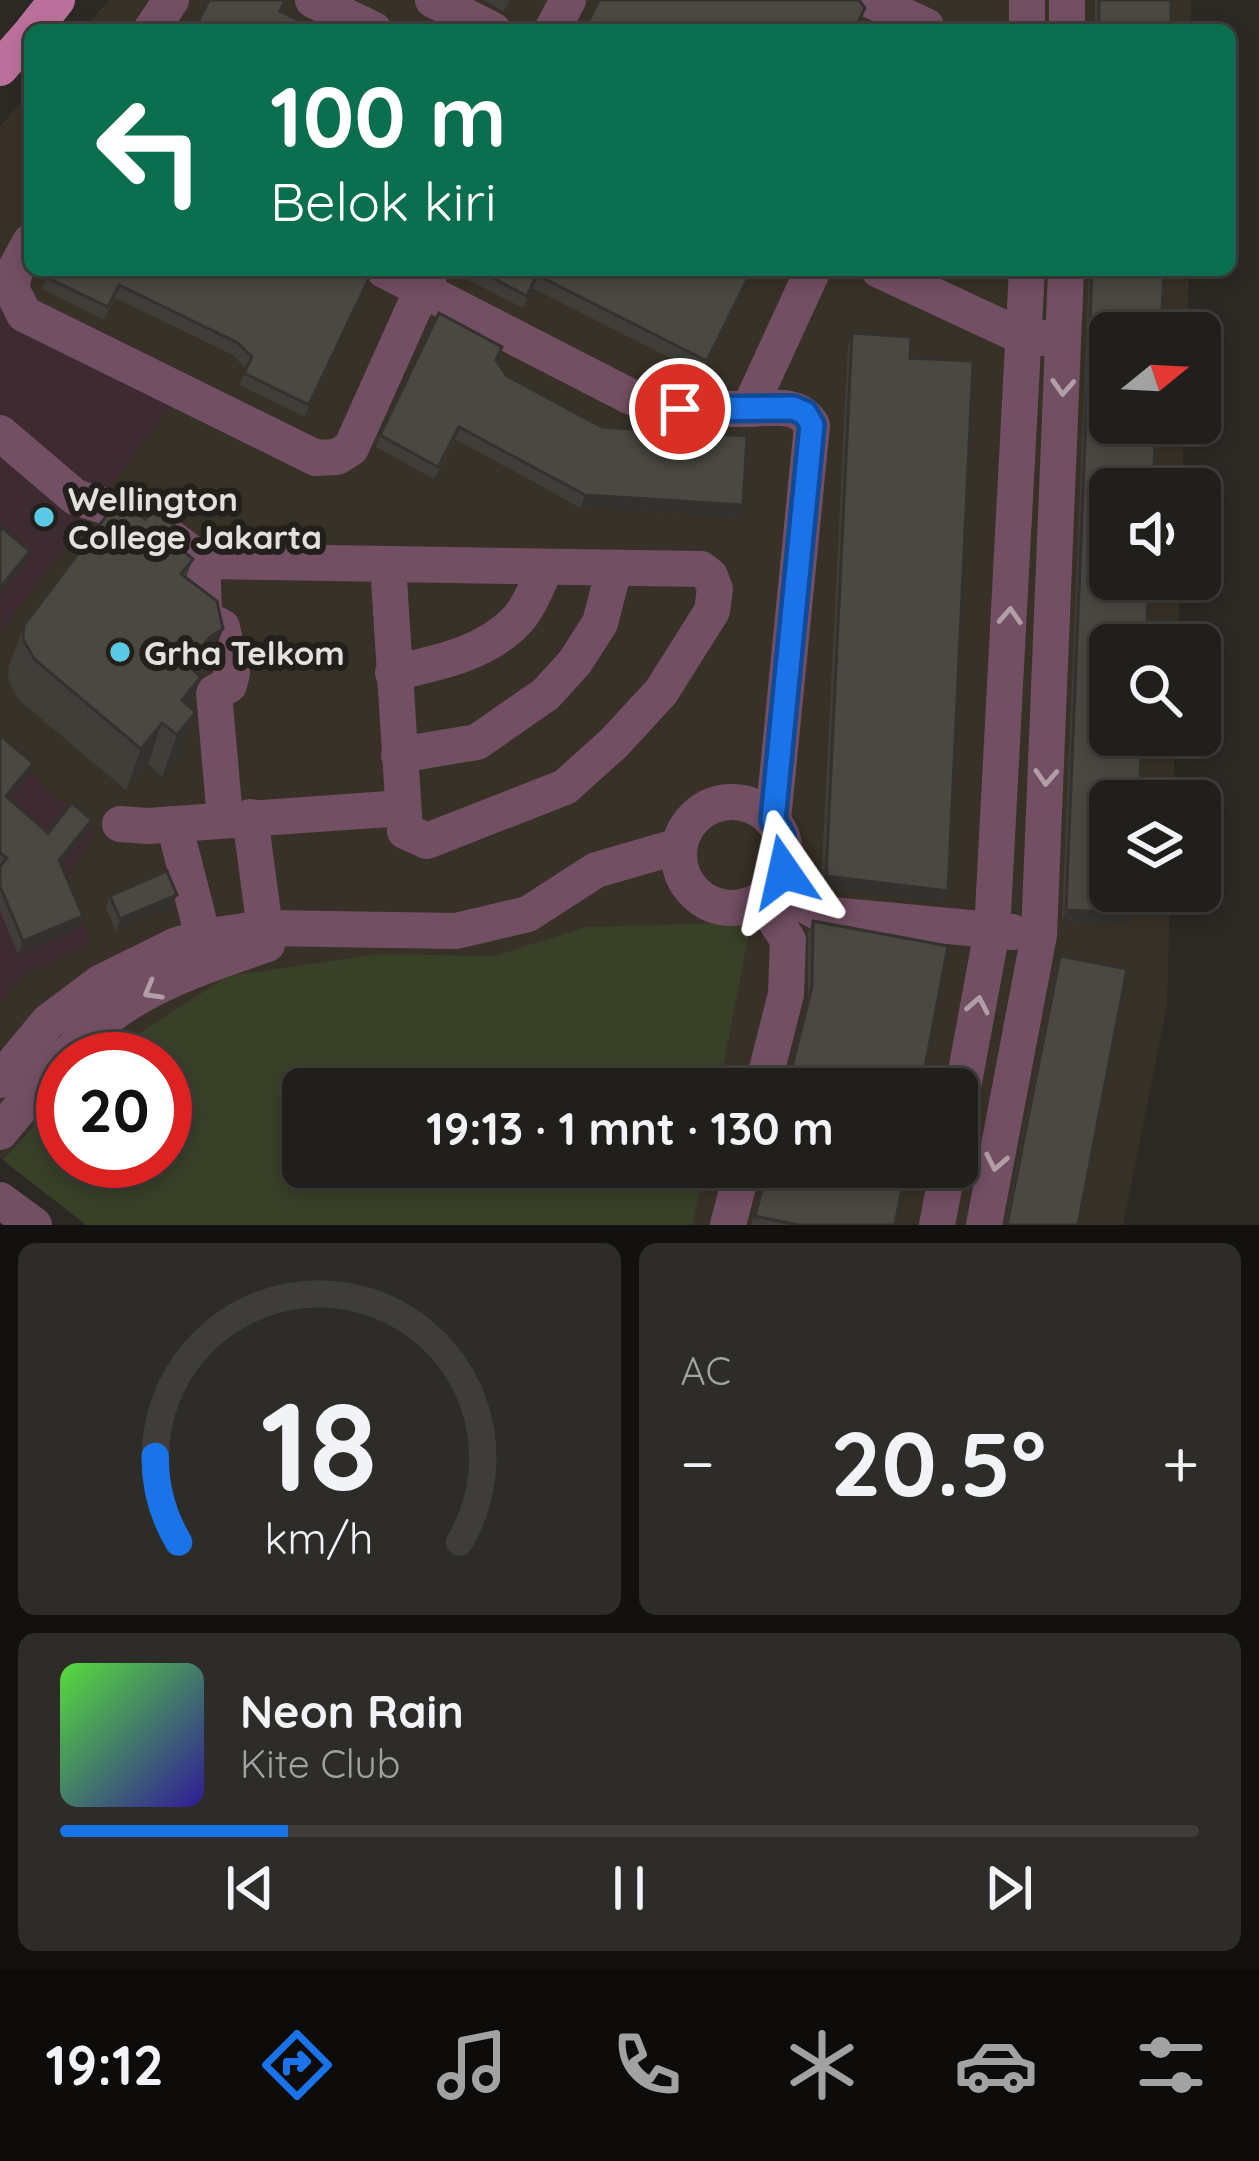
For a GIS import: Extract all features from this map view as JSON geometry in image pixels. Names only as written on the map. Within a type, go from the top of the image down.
[{"type":"main road","points":[[38,24],[57,0]]},
{"type":"main road","points":[[0,68],[24,41]]},
{"type":"street","points":[[313,0],[362,24]]},
{"type":"street","points":[[433,0],[482,24]]},
{"type":"street","points":[[871,0],[929,19]]},
{"type":"street","points":[[15,256],[10,288],[24,314],[316,458],[337,458],[351,448],[426,280],[631,397],[680,409],[793,408],[805,413],[812,425],[773,820]]},
{"type":"street","points":[[749,409],[810,276]]},
{"type":"street","points":[[892,276],[1025,338],[1065,338]]},
{"type":"street","points":[[967,1068],[992,931],[1025,338],[1017,276]]},
{"type":"street","points":[[984,1225],[1039,935],[1066,277]]},
{"type":"street","points":[[0,433],[75,497],[146,519],[202,561],[700,569],[710,576],[715,589],[712,611],[661,692],[565,787],[427,841],[405,831],[388,564]]},
{"type":"street","points":[[202,561],[204,613],[206,619],[223,627],[232,674],[230,685],[214,693],[237,818],[276,934]]},
{"type":"street","points":[[393,673],[444,662],[486,645],[520,617],[546,567]]},
{"type":"street","points":[[399,755],[477,742],[546,694],[575,662],[600,623],[614,569]]},
{"type":"street","points":[[726,801],[744,802],[773,820],[786,854],[784,872],[769,894],[746,908],[711,905],[685,881],[679,846],[695,816],[726,801]]},
{"type":"street","points":[[120,824],[403,808]]},
{"type":"street","points":[[174,824],[207,950]]},
{"type":"street","points":[[0,1080],[48,1022],[100,983],[177,945],[207,950],[276,934],[456,931],[528,914],[596,870],[679,846]]},
{"type":"street","points":[[769,894],[821,914],[1039,935]]},
{"type":"street","points":[[767,1068],[786,994],[788,940],[769,894]]},
{"type":"street","points":[[0,1132],[59,1062],[111,1015],[184,973],[207,950]]},
{"type":"street","points":[[728,1225],[738,1188]]},
{"type":"street","points":[[938,1225],[944,1188]]},
{"type":"street","points":[[0,1200],[34,1225]]},
{"type":"shaded area","points":[[109,0],[1191,0],[1191,24],[88,24]]},
{"type":"shaded area","points":[[24,98],[24,276],[1189,276],[1188,312],[1089,312],[1089,444],[1183,444],[1183,468],[1089,468],[1089,600],[1179,600],[1179,624],[1089,624],[1089,756],[1174,756],[1174,780],[1089,780],[1089,912],[1169,912],[1167,1006],[1123,1225],[86,1225],[39,1188],[192,1188],[192,1032],[36,1032],[36,1185],[0,1157],[0,127]]},
{"type":"shaded area","name":"Wellington College Jakarta","points":[[0,304],[175,401],[0,632]]},
{"type":"shaded area","points":[[0,745],[95,833],[67,877],[91,945],[22,975],[0,1003]]},
{"type":"green space","points":[[751,922],[723,1068],[282,1068],[282,1188],[700,1188],[693,1225],[86,1225],[39,1188],[192,1188],[192,1032],[141,1032],[228,976],[379,954],[495,956],[586,927]]},
{"type":"green space","points":[[36,1124],[36,1186],[3,1160]]},
{"type":"building","points":[[209,0],[284,0],[280,11],[305,24],[197,24]]},
{"type":"building","points":[[599,0],[859,0],[865,8],[857,24],[587,24]]},
{"type":"building","points":[[1099,0],[1171,0],[1171,24],[1099,24]]},
{"type":"building","points":[[370,276],[309,405],[244,373],[252,357],[238,343],[119,285],[108,307],[46,277]]},
{"type":"building","points":[[489,276],[537,276],[527,296]]},
{"type":"building","points":[[539,276],[749,276],[707,361]]},
{"type":"building","points":[[1092,276],[1164,276],[1162,312],[1090,312]]},
{"type":"building","points":[[439,313],[502,347],[496,360],[507,376],[602,427],[747,436],[743,505],[585,495],[459,427],[438,467],[380,435]]},
{"type":"building","points":[[852,333],[911,337],[910,358],[973,361],[948,891],[826,876]]},
{"type":"building","points":[[1089,344],[1089,444],[1155,444],[1154,468],[1089,468],[1089,600],[1148,600],[1147,624],[1089,624],[1089,756],[1141,756],[1140,780],[1089,780],[1089,911],[1066,910]]},
{"type":"building","name":"Grha Telkom","points":[[120,498],[145,519],[154,508],[181,531],[172,542],[193,559],[181,574],[217,601],[223,629],[187,665],[201,677],[182,700],[196,712],[177,735],[162,723],[141,749],[34,659],[23,639],[24,625]]},
{"type":"building","points":[[0,526],[30,551],[0,588]]},
{"type":"building","points":[[0,735],[33,763],[6,796],[48,833],[72,803],[92,820],[59,860],[83,916],[23,941],[0,886],[0,866],[7,858],[0,853]]},
{"type":"building","points":[[167,871],[177,895],[120,919],[110,896]]},
{"type":"building","points":[[813,921],[948,946],[925,1068],[792,1068],[812,987]]},
{"type":"building","points":[[1060,956],[1127,969],[1078,1225],[1007,1225]]},
{"type":"building","points":[[762,1188],[902,1188],[895,1225],[798,1225],[755,1216]]},
{"type":"place","name":"Wellington College Jakarta","points":[[44,517]]},
{"type":"place","name":"Grha Telkom","points":[[120,652]]},
{"type":"route","points":[[680,409],[793,408],[805,413],[812,425],[773,820],[786,854],[784,872]]}]
